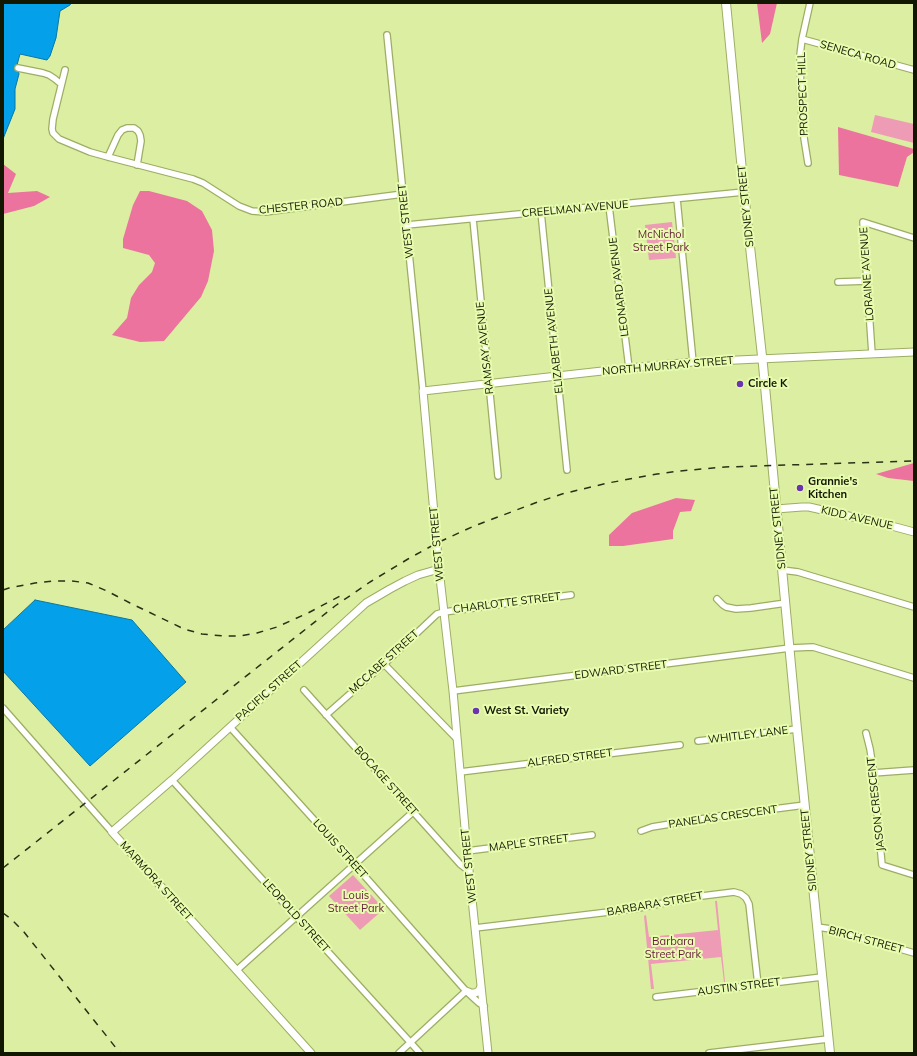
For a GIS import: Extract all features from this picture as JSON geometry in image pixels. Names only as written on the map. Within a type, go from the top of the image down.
[{"type":"main road","name":"SIDNEY STREET","points":[[726,3],[744,192],[763,358],[797,729],[830,1053]]},
{"type":"street","name":"PROSPECT HILL","points":[[808,163],[801,106],[800,56],[810,3]]},
{"type":"street","name":"WEST STREET","points":[[387,35],[488,1053]]},
{"type":"street","name":"SENECA ROAD","points":[[802,39],[914,70]]},
{"type":"street","points":[[18,68],[49,75],[61,84]]},
{"type":"street","name":"CHESTER ROAD","points":[[65,70],[52,129],[53,133],[59,139],[108,158],[186,176],[198,181],[240,206],[252,211],[265,212],[403,194]]},
{"type":"street","points":[[108,158],[118,135],[122,130],[134,128],[138,131],[141,141],[137,165]]},
{"type":"street","name":"CREELMAN AVENUE","points":[[407,225],[744,192]]},
{"type":"street","points":[[677,199],[693,362]]},
{"type":"street","name":"LEONARD AVENUE","points":[[609,206],[628,368]]},
{"type":"street","name":"ELIZABETH AVENUE","points":[[541,212],[567,470]]},
{"type":"street","name":"RAMSAY AVENUE","points":[[473,219],[498,476]]},
{"type":"street","name":"LORAINE AVENUE","points":[[872,354],[868,281],[862,222],[914,238]]},
{"type":"street","points":[[838,282],[868,281]]},
{"type":"street","name":"NORTH MURRAY STREET","points":[[423,391],[693,362],[914,352]]},
{"type":"street","name":"KIDD AVENUE","points":[[776,509],[809,507],[914,532]]},
{"type":"street","name":"PACIFIC STREET","points":[[112,832],[172,780],[366,603],[405,581],[418,575],[439,569]]},
{"type":"street","points":[[782,570],[798,572],[914,607]]},
{"type":"street","name":"CHARLOTTE STREET","points":[[444,612],[570,595]]},
{"type":"street","points":[[717,599],[726,607],[743,610],[786,603]]},
{"type":"street","name":"MCCABE STREET","points":[[326,715],[384,664],[437,614],[444,612]]},
{"type":"street","name":"EDWARD STREET","points":[[453,691],[790,648],[813,647],[914,678]]},
{"type":"street","points":[[384,664],[457,739]]},
{"type":"street","name":"BOCAGE STREET","points":[[304,690],[460,864],[469,872]]},
{"type":"street","name":"MARMORA STREET","points":[[3,708],[112,832],[311,1053]]},
{"type":"street","name":"LOUIS STREET","points":[[230,727],[466,991],[484,1006]]},
{"type":"street","name":"WHITLEY LANE","points":[[698,741],[797,729]]},
{"type":"street","name":"JASON CRESCENT","points":[[866,733],[873,773],[882,865],[914,875]]},
{"type":"street","name":"ALFRED STREET","points":[[460,772],[680,745]]},
{"type":"street","points":[[873,773],[914,770]]},
{"type":"street","name":"LEOPOLD STREET","points":[[172,780],[420,1053]]},
{"type":"street","name":"PANELAS CRESCENT","points":[[641,832],[652,827],[719,816],[805,806]]},
{"type":"street","points":[[237,970],[413,812]]},
{"type":"street","name":"MAPLE STREET","points":[[467,851],[592,835]]},
{"type":"street","name":"BARBARA STREET","points":[[475,928],[634,909],[694,897],[734,892],[741,894],[746,898],[749,904],[758,985]]},
{"type":"street","name":"BIRCH STREET","points":[[818,927],[831,929],[914,953]]},
{"type":"street","name":"AUSTIN STREET","points":[[656,997],[822,977]]},
{"type":"street","points":[[399,1053],[466,991],[475,993],[479,991],[481,986]]},
{"type":"street","points":[[709,1053],[828,1039]]},
{"type":"green space","points":[[875,115],[914,124],[914,143],[871,132]]},
{"type":"green space","name":"McNichol Street Park","points":[[672,222],[676,258],[649,260],[645,225]]},
{"type":"green space","name":"Louis Street Park","points":[[353,875],[384,909],[360,930],[329,896]]},
{"type":"green space","name":"Barbara Street Park","points":[[715,901],[717,901],[725,982],[721,957],[651,964],[654,989],[651,989],[644,916],[646,915],[649,937],[718,930]]},
{"type":"shaded area","points":[[757,3],[777,3],[770,34],[762,43]]},
{"type":"shaded area","points":[[838,127],[914,149],[914,152],[907,157],[898,187],[839,175]]},
{"type":"shaded area","points":[[3,164],[16,174],[8,193],[37,191],[50,197],[34,206],[3,214]]},
{"type":"shaded area","points":[[140,191],[149,191],[187,201],[202,211],[212,230],[214,251],[208,281],[201,297],[164,341],[140,342],[112,335],[127,318],[131,298],[139,285],[152,272],[155,263],[149,255],[123,248],[123,239],[133,205]]},
{"type":"shaded area","points":[[914,463],[914,481],[888,478],[876,474]]},
{"type":"shaded area","points":[[676,498],[695,500],[691,511],[680,512],[673,531],[673,539],[623,546],[609,546],[609,535],[632,513]]},
{"type":"water","points":[[3,3],[71,3],[60,11],[56,38],[50,56],[47,60],[20,54],[17,65],[19,74],[15,89],[15,109],[3,139]]},
{"type":"water","points":[[35,600],[132,620],[186,682],[90,766],[3,671],[3,630]]},
{"type":"railway","points":[[3,868],[335,606],[370,582],[408,559],[437,543],[474,526],[562,494],[608,483],[657,474],[725,467],[914,461]]},
{"type":"railway","points":[[3,590],[35,583],[53,581],[88,583],[184,629],[202,634],[224,636],[239,636],[257,633],[277,627],[344,594]]},
{"type":"railway","points":[[3,913],[24,932],[120,1053]]},
{"type":"place","name":"Circle K","points":[[740,384]]},
{"type":"place","name":"Grannie's Kitchen","points":[[800,488]]},
{"type":"place","name":"West St. Variety","points":[[476,711]]}]
